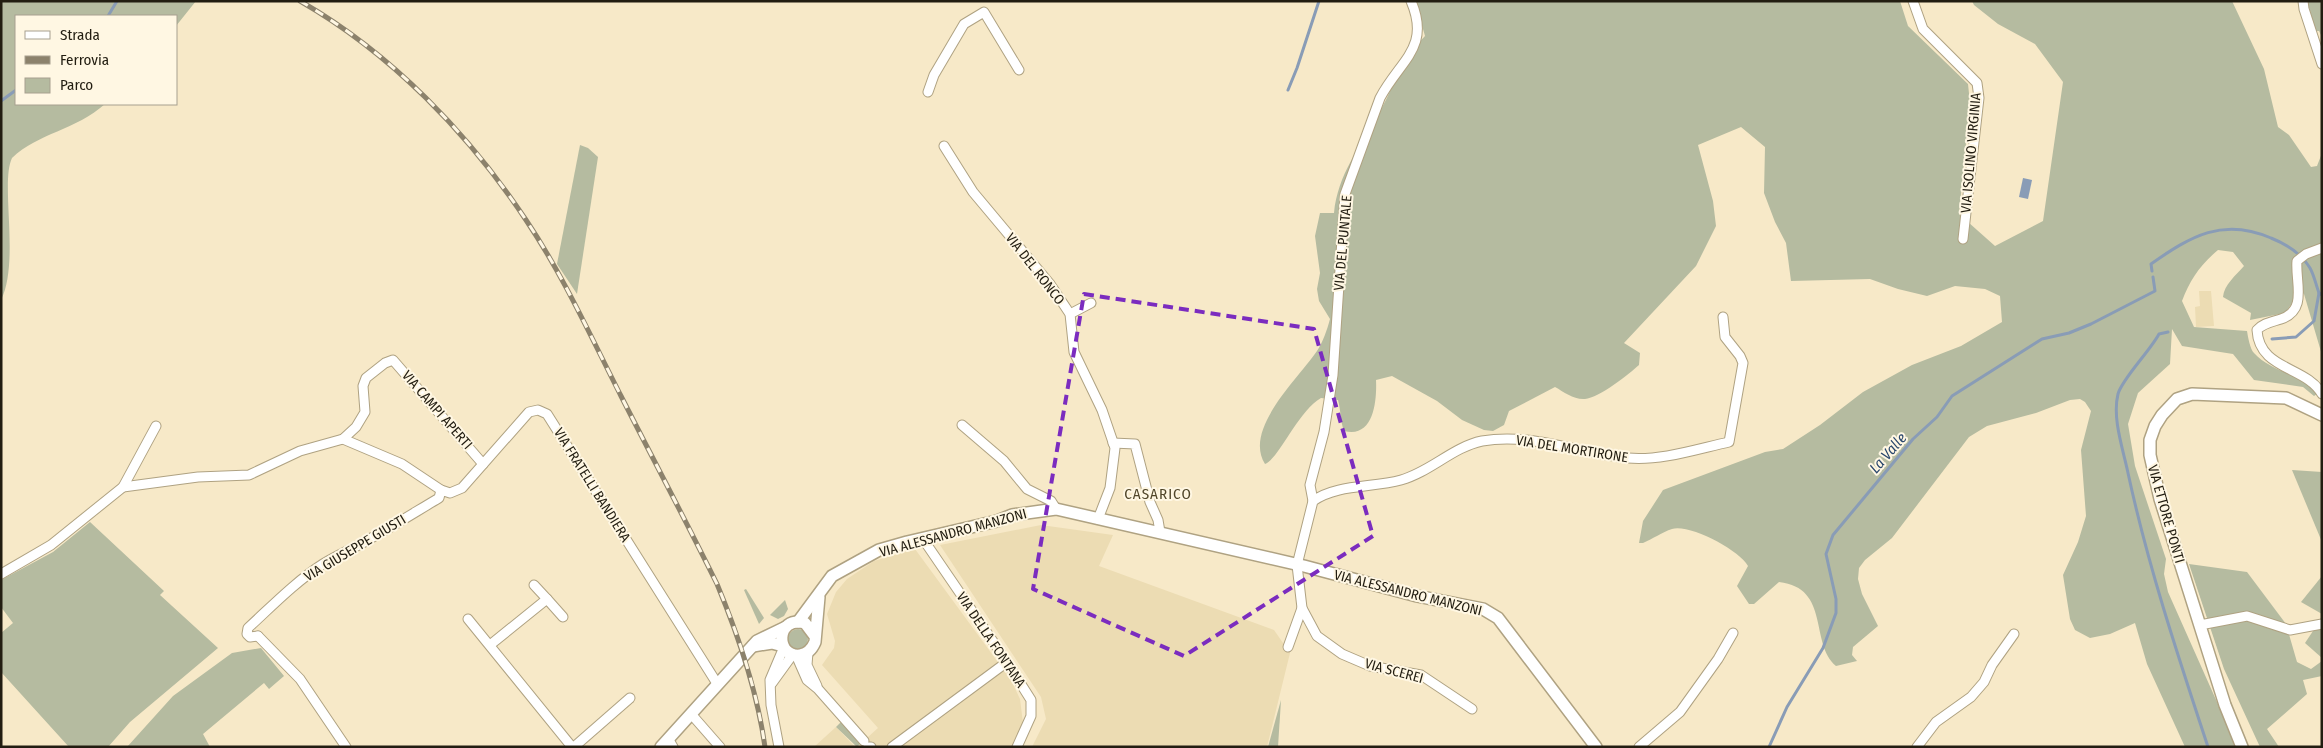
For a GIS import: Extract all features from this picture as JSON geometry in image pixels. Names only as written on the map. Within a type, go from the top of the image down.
[{"type":"street","name":"VIA DEL PUNTALE","points":[[1313,501],[1310,485],[1324,432],[1333,375],[1345,194],[1380,98],[1386,86],[1408,58],[1419,35],[1419,25],[1411,1]]},
{"type":"street","name":"VIA ISOLINO VIRGINIA","points":[[1913,1],[1924,29],[1977,82],[1978,98],[1963,239]]},
{"type":"street","points":[[2304,1],[2304,9],[2322,64]]},
{"type":"street","points":[[928,92],[934,75],[964,24],[984,12],[1019,70]]},
{"type":"street","name":"VIA DEL RONCO","points":[[944,146],[973,192],[1050,284],[1070,314],[1074,352],[1102,410],[1115,448],[1110,488],[1098,518]]},
{"type":"street","points":[[2322,248],[2299,261],[2299,294],[2296,308],[2288,317],[2262,325],[2257,330],[2257,340],[2272,361],[2316,384],[2322,394]]},
{"type":"street","points":[[1070,314],[1091,303]]},
{"type":"street","name":"VIA DEL MORTIRONE","points":[[1313,501],[1330,491],[1401,480],[1428,469],[1456,452],[1481,442],[1516,438],[1593,454],[1648,459],[1729,442],[1743,363],[1740,356],[1725,337],[1724,317]]},
{"type":"street","name":"VIA CAMPI APERTI","points":[[343,440],[356,427],[365,412],[363,386],[366,378],[386,363],[394,360],[483,464]]},
{"type":"street","name":"VIA ETTORE PONTI","points":[[2242,747],[2225,705],[2160,500],[2150,455],[2150,440],[2155,426],[2178,399],[2192,394],[2286,398],[2322,414]]},
{"type":"street","name":"VIA FRATELLI BANDIERA","points":[[440,494],[456,493],[529,412],[538,410],[547,414],[718,685]]},
{"type":"street","points":[[962,425],[1004,460],[1027,489],[1051,501],[1056,509]]},
{"type":"street","points":[[1,574],[51,545],[123,487],[156,426]]},
{"type":"street","points":[[123,487],[198,477],[249,475],[300,451],[343,440],[402,464],[440,494]]},
{"type":"street","points":[[1113,443],[1135,444],[1160,532]]},
{"type":"street","name":"VIA GIUSEPPE GIUSTI","points":[[346,747],[300,679],[258,636],[253,638],[247,634],[248,628],[254,624],[264,611],[323,564],[374,537],[440,494]]},
{"type":"street","points":[[1297,565],[1313,501]]},
{"type":"street","name":"VIA ALESSANDRO MANZONI","points":[[668,744],[744,655],[761,638],[798,622],[829,580],[843,569],[879,550],[997,521],[1012,515],[1056,509],[1160,532],[1368,584],[1482,609],[1498,618],[1596,747]]},
{"type":"street","name":"VIA DELLA FONTANA","points":[[923,539],[1007,662],[1030,700],[1030,716],[1024,736],[1017,747]]},
{"type":"street","name":"VIA SCEREI","points":[[1297,565],[1302,608],[1317,636],[1342,654],[1370,666],[1421,675],[1472,709]]},
{"type":"street","points":[[534,585],[563,617]]},
{"type":"street","name":"VIA ALESSANDRO MANZONI","points":[[818,689],[807,665],[808,652],[814,642],[819,596]]},
{"type":"street","points":[[490,645],[547,599]]},
{"type":"street","name":"VIA SCEREI","points":[[1288,647],[1302,608]]},
{"type":"street","points":[[2200,625],[2247,616],[2290,630],[2322,624]]},
{"type":"street","points":[[468,619],[573,747],[630,698]]},
{"type":"street","points":[[798,622],[810,626],[814,635]]},
{"type":"street","points":[[786,628],[782,637],[789,651]]},
{"type":"street","points":[[1639,747],[1680,712],[1718,659],[1733,633]]},
{"type":"street","points":[[1917,747],[1936,722],[1971,697],[1980,687],[2014,634]]},
{"type":"street","points":[[753,646],[772,643],[789,651],[808,652]]},
{"type":"street","points":[[779,747],[771,705],[771,684],[789,651]]},
{"type":"street","name":"VIA ALESSANDRO MANZONI","points":[[789,651],[804,676],[818,689],[867,745]]},
{"type":"street","points":[[892,747],[1007,662]]},
{"type":"street","points":[[692,715],[720,747]]},
{"type":"highlighted area","points":[[1084,294],[1314,329],[1373,536],[1184,656],[1033,589]]},
{"type":"shaded area","points":[[2199,291],[2211,291],[2214,326],[2196,327],[2195,307],[2200,306]]},
{"type":"shaded area","points":[[1041,525],[1113,535],[1099,566],[1274,630],[1290,653],[1267,747],[1032,747],[1046,719],[1041,697],[940,545]]},
{"type":"shaded area","points":[[915,549],[1011,680],[1020,699],[1023,723],[1011,747],[857,747],[878,728],[822,665],[834,648],[835,641],[827,614],[836,592],[847,579],[874,561]]},
{"type":"shaded area","points":[[836,727],[855,747],[814,747]]},
{"type":"green space","points":[[1,1],[196,1],[178,24],[178,15],[15,15],[15,105],[104,105],[82,120],[33,143],[12,158],[8,185],[9,265],[1,300]]},
{"type":"green space","points":[[1415,1],[1900,1],[1908,26],[1968,84],[1970,103],[1959,214],[1995,246],[2043,221],[2063,82],[2035,44],[1998,24],[1974,5],[1972,1],[2232,1],[2264,69],[2278,127],[2289,135],[2311,167],[2317,166],[2322,153],[2322,355],[2304,294],[2295,285],[2295,299],[2285,313],[2250,320],[2251,313],[2223,297],[2228,284],[2244,266],[2233,252],[2218,250],[2206,261],[2188,286],[2182,301],[2194,327],[2247,331],[2249,343],[2254,353],[2269,365],[2311,387],[2317,394],[2314,396],[2303,387],[2254,380],[2233,354],[2182,346],[2172,329],[2170,364],[2138,393],[2128,424],[2135,466],[2166,559],[2164,574],[2168,592],[2237,747],[2185,747],[2147,664],[2135,623],[2110,634],[2090,638],[2075,630],[2070,619],[2063,575],[2078,542],[2086,516],[2081,450],[2091,411],[2085,402],[2080,399],[2070,400],[2036,413],[1987,426],[1969,437],[1892,538],[1865,560],[1859,568],[1858,579],[1862,594],[1878,626],[1853,647],[1852,655],[1857,661],[1836,666],[1828,656],[1823,644],[1813,605],[1806,594],[1795,586],[1779,582],[1754,604],[1749,604],[1737,586],[1748,566],[1725,546],[1702,534],[1680,528],[1668,530],[1643,543],[1639,543],[1643,521],[1663,490],[1765,452],[1783,449],[1820,425],[1863,392],[1912,365],[1961,346],[2002,322],[2000,296],[1985,289],[1955,286],[1927,296],[1898,289],[1870,279],[1791,281],[1786,243],[1775,222],[1764,193],[1765,147],[1741,127],[1698,145],[1713,201],[1716,226],[1696,266],[1624,343],[1640,353],[1639,365],[1614,385],[1598,395],[1585,399],[1573,397],[1555,387],[1509,411],[1504,425],[1493,431],[1484,430],[1462,420],[1437,401],[1392,376],[1376,380],[1376,398],[1372,416],[1368,424],[1362,429],[1354,432],[1344,431],[1338,400],[1321,398],[1305,413],[1276,453],[1265,464],[1260,450],[1261,436],[1267,420],[1286,390],[1317,351],[1325,336],[1330,319],[1319,301],[1317,289],[1320,273],[1315,236],[1320,213],[1334,213],[1340,186],[1350,162],[1382,107],[1407,58],[1413,48],[1425,36]]},
{"type":"green space","points":[[2307,1],[2322,1],[2322,37],[2319,31],[2316,31]]},
{"type":"green space","points":[[580,145],[588,148],[598,157],[577,294],[557,264]]},
{"type":"green space","points":[[2292,470],[2322,472],[2322,542]]},
{"type":"green space","points":[[90,522],[164,591],[160,595],[218,648],[130,722],[108,747],[69,747],[1,672],[1,633],[13,623],[1,607],[1,580],[53,552]]},
{"type":"green space","points":[[2189,564],[2247,572],[2286,624],[2297,662],[2311,669],[2322,661],[2322,676],[2303,680],[2307,694],[2267,729],[2279,747],[2260,747],[2224,669]]},
{"type":"green space","points":[[2322,576],[2322,614],[2301,602]]},
{"type":"green space","points":[[746,589],[764,618],[759,624],[744,590]]},
{"type":"green space","points":[[785,600],[788,609],[784,616],[778,619],[770,615]]},
{"type":"green space","points":[[2322,628],[2322,658],[2305,643],[2313,631]]},
{"type":"green space","points":[[798,629],[805,632],[808,639],[805,646],[798,649],[791,646],[788,639],[791,632]]},
{"type":"green space","points":[[261,648],[284,676],[269,689],[264,683],[203,734],[210,747],[127,747],[173,696],[232,653]]},
{"type":"green space","points":[[1281,700],[1278,747],[1268,747]]},
{"type":"green space","points":[[841,722],[861,743],[857,747],[836,727]]},
{"type":"water","points":[[2023,178],[2032,180],[2028,199],[2019,197]]},
{"type":"waterway","points":[[109,15],[117,1]]},
{"type":"waterway","points":[[1288,90],[1319,1]]},
{"type":"waterway","points":[[1,101],[15,91]]},
{"type":"waterway","name":"La Valle","points":[[2152,271],[2151,264],[2194,238],[2222,230],[2238,229],[2271,238],[2293,250],[2310,268],[2319,293],[2322,295]]},
{"type":"waterway","name":"La Valle","points":[[1769,747],[1787,707],[1823,648],[1836,613],[1836,599],[1826,554],[1833,535],[1913,439],[1937,417],[1952,396],[2042,339],[2069,333],[2091,324],[2155,291],[2153,277]]},
{"type":"waterway","points":[[2272,339],[2296,337],[2314,321],[2319,293]]},
{"type":"waterway","points":[[2168,332],[2159,334],[2130,373],[2118,394],[2116,413],[2121,444],[2154,577],[2208,747]]},
{"type":"railway","points":[[300,1],[366,45],[426,98],[479,157],[504,188],[526,220],[576,306],[717,584],[733,624],[752,684],[765,747]]},
{"type":"district","name":"CASARICO","points":[[1158,494]]}]
